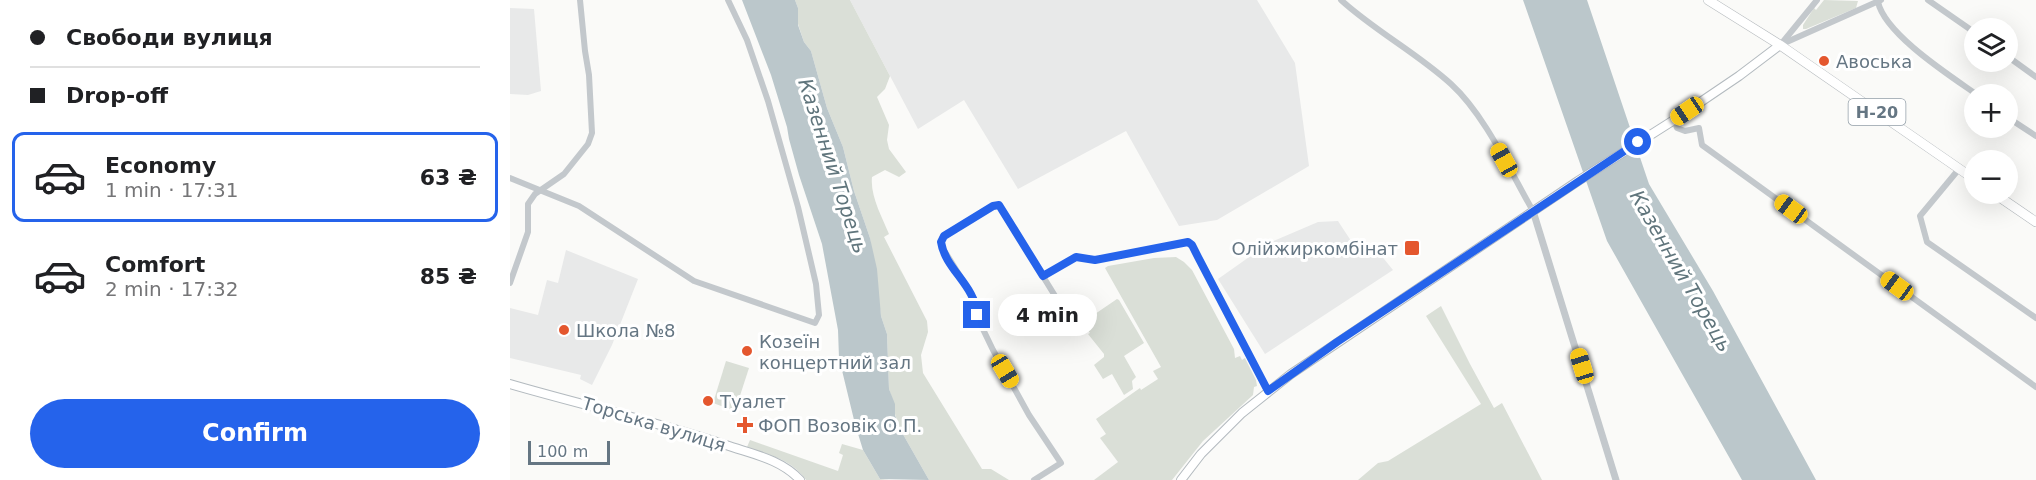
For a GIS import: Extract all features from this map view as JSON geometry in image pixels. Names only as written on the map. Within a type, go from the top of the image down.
[{"type":"main road","name":"Н-20","points":[[1708,0],[1779,45],[1964,172]]},
{"type":"main road","points":[[1181,480],[1213,442],[1268,391],[1462,258],[1739,76],[1779,45]]},
{"type":"main road","points":[[2010,204],[2036,222]]},
{"type":"main road","name":"Торська вулиця","points":[[510,384],[691,434],[780,464],[797,477]]},
{"type":"street","points":[[510,283],[529,226],[528,204],[541,190],[564,174],[588,144],[592,133],[589,75],[580,0]]},
{"type":"street","points":[[510,178],[579,206],[694,281],[815,323],[819,315],[816,284],[798,207],[768,101],[747,40],[728,0]]},
{"type":"street","points":[[1341,0],[1377,30],[1439,74],[1477,111],[1533,211],[1616,480]]},
{"type":"street","points":[[1779,45],[1817,0]]},
{"type":"street","points":[[1861,9],[1865,0]]},
{"type":"street","points":[[1928,0],[1964,25]]},
{"type":"street","points":[[1779,45],[1880,1],[1880,8],[1890,25],[1914,48],[1964,85]]},
{"type":"street","points":[[2018,64],[2036,76]]},
{"type":"street","points":[[1674,120],[1677,128],[1685,131],[1699,128],[1702,145],[2036,387]]},
{"type":"street","points":[[2018,124],[2036,136]]},
{"type":"street","points":[[1959,169],[1920,216],[1927,242],[2036,318]]},
{"type":"street","points":[[1034,480],[1061,463],[1029,415],[986,338],[977,315],[977,303],[942,247],[941,242],[944,236],[987,209],[999,205],[1060,304]]},
{"type":"street","points":[[1043,276],[1076,257],[1095,260],[1188,242],[1192,245],[1268,391]]},
{"type":"shaded area","points":[[795,0],[850,0],[890,76],[885,89],[877,97],[889,125],[887,140],[889,149],[906,172],[899,177],[885,170],[872,177],[872,184],[877,206],[889,234],[884,237],[927,321],[928,332],[921,355],[923,373],[982,469],[991,469],[1009,480],[929,480],[900,429],[889,389],[887,334],[881,316],[870,238],[854,191],[843,147],[827,108],[811,51],[804,42],[798,24],[798,8]]},
{"type":"shaded area","points":[[850,0],[1257,0],[1295,63],[1309,166],[1217,220],[1179,226],[1126,131],[1018,189],[964,100],[918,129]]},
{"type":"shaded area","points":[[1824,0],[1858,1],[1856,8],[1803,29],[1803,25],[1814,8],[1816,10]]},
{"type":"shaded area","points":[[510,8],[534,9],[541,91],[528,95],[510,94]]},
{"type":"shaded area","points":[[1338,221],[1357,250],[1371,243],[1393,270],[1265,354],[1218,279],[1269,243],[1318,222]]},
{"type":"shaded area","name":"Школа №8","points":[[566,250],[638,279],[612,345],[592,385],[580,379],[581,375],[510,358],[510,308],[538,315],[547,280],[558,283]]},
{"type":"shaded area","points":[[1176,257],[1192,270],[1234,349],[1235,358],[1240,356],[1242,360],[1245,358],[1257,386],[1254,387],[1253,395],[1203,441],[1172,480],[1094,480],[1118,462],[1100,438],[1106,434],[1096,419],[1140,388],[1141,390],[1158,379],[1153,371],[1161,367],[1105,268],[1154,258]]},
{"type":"shaded area","points":[[1117,299],[1144,343],[1124,356],[1136,377],[1132,381],[1133,389],[1124,395],[1112,374],[1103,379],[1094,365],[1104,357],[1104,354],[1088,334],[1090,333],[1082,327],[1075,332],[1073,329]]},
{"type":"shaded area","points":[[1441,306],[1494,408],[1502,403],[1542,480],[1358,480],[1378,463],[1388,461],[1481,404],[1426,316]]},
{"type":"shaded area","points":[[726,361],[749,368],[735,411],[713,403]]},
{"type":"shaded area","points":[[750,440],[838,471],[843,455],[839,453],[842,444],[863,450],[880,479],[889,480],[806,480],[787,463],[747,447]]},
{"type":"water","name":"Казенний Торець","points":[[742,0],[795,0],[798,8],[798,25],[804,42],[811,51],[827,108],[843,147],[854,191],[870,238],[877,269],[881,316],[887,334],[889,389],[895,404],[895,415],[900,429],[929,480],[880,479],[863,450],[839,358],[838,330],[822,244],[799,175],[771,75]]},
{"type":"water","name":"Казенний Торець","points":[[1523,0],[1587,0],[1649,184],[1713,291],[1816,480],[1742,480],[1607,241]]},
{"type":"place","name":"Авоська","points":[[1824,61]]},
{"type":"place","name":"Олійжиркомбiнат","points":[[1412,248]]},
{"type":"place","name":"Школа №8","points":[[564,330]]},
{"type":"place","name":"Козеїн концертний зал","points":[[747,351]]},
{"type":"place","name":"Туалет","points":[[708,401]]},
{"type":"place","name":"ФОП Возовік О.П.","points":[[745,425]]},
{"type":"route","points":[[977,315],[977,303],[944,252],[941,242],[944,236],[993,206],[999,205],[1043,276],[1076,257],[1095,260],[1188,242],[1192,245],[1268,391],[1337,342],[1638,142]]}]
